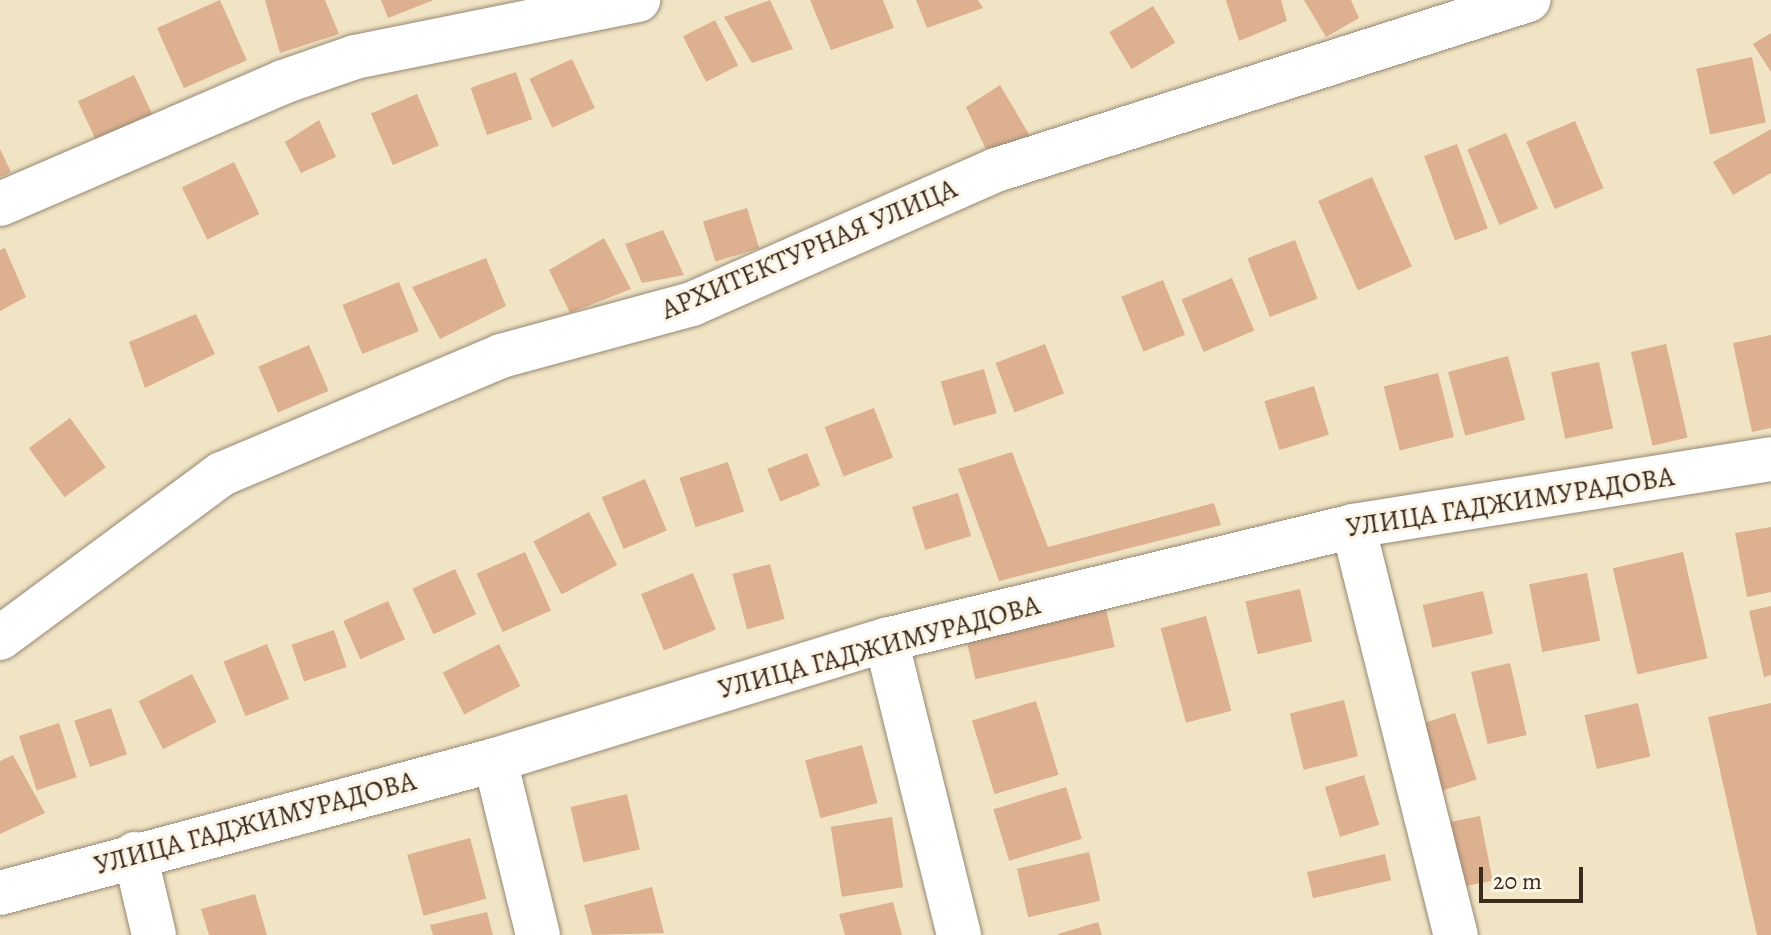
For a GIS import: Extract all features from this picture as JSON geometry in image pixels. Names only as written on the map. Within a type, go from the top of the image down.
[{"type":"street","points":[[0,204],[283,82],[355,57],[638,0]]},
{"type":"street","name":"АРХИТЕКТУРНАЯ УЛИЦА","points":[[0,638],[222,474],[501,356],[692,304],[996,170],[1528,0]]},
{"type":"street","name":"УЛИЦА ГАДЖИМУРАДОВА","points":[[0,893],[135,854],[495,760],[886,640],[1353,526],[1771,459]]},
{"type":"street","points":[[1353,526],[1456,935]]},
{"type":"street","points":[[886,640],[959,935]]},
{"type":"street","points":[[495,760],[538,935]]},
{"type":"street","points":[[135,854],[154,935]]},
{"type":"building","points":[[220,0],[247,60],[184,88],[157,28]]},
{"type":"building","points":[[265,0],[325,0],[339,34],[280,53]]},
{"type":"building","points":[[381,0],[434,0],[388,18]]},
{"type":"building","points":[[770,0],[793,49],[752,63],[724,17]]},
{"type":"building","points":[[810,0],[883,0],[894,28],[831,50]]},
{"type":"building","points":[[916,0],[978,0],[983,8],[927,28]]},
{"type":"building","points":[[1226,0],[1281,0],[1287,21],[1239,41]]},
{"type":"building","points":[[1304,0],[1351,0],[1359,18],[1326,37]]},
{"type":"building","points":[[1153,6],[1175,43],[1131,69],[1109,32]]},
{"type":"building","points":[[715,20],[738,65],[706,82],[683,36]]},
{"type":"building","points":[[1771,33],[1771,72],[1753,44]]},
{"type":"building","points":[[1752,57],[1766,123],[1710,134],[1696,69]]},
{"type":"building","points":[[572,59],[595,108],[552,128],[529,79]]},
{"type":"building","points":[[516,72],[532,119],[487,135],[471,88]]},
{"type":"building","points":[[134,75],[155,120],[99,147],[78,101]]},
{"type":"building","points":[[1000,85],[1030,136],[990,158],[966,107]]},
{"type":"building","points":[[417,94],[439,146],[393,165],[371,114]]},
{"type":"building","points":[[319,120],[336,157],[301,173],[285,142]]},
{"type":"building","points":[[1575,121],[1604,188],[1555,209],[1526,142]]},
{"type":"building","points":[[1771,129],[1771,173],[1733,195],[1713,162]]},
{"type":"building","points":[[1506,133],[1538,208],[1499,225],[1467,149]]},
{"type":"building","points":[[1457,144],[1488,229],[1455,241],[1424,156]]},
{"type":"building","points":[[0,149],[11,172],[0,177]]},
{"type":"building","points":[[234,162],[259,214],[207,240],[182,187]]},
{"type":"building","points":[[1372,177],[1412,267],[1358,291],[1318,201]]},
{"type":"building","points":[[747,208],[759,248],[715,262],[703,221]]},
{"type":"building","points":[[663,230],[684,275],[642,283],[625,244]]},
{"type":"building","points":[[604,238],[631,289],[570,313],[549,270]]},
{"type":"building","points":[[1295,240],[1318,299],[1270,317],[1247,258]]},
{"type":"building","points":[[5,248],[26,297],[0,311],[0,250]]},
{"type":"building","points":[[486,258],[506,306],[440,339],[412,287]]},
{"type":"building","points":[[1232,278],[1254,330],[1204,352],[1181,299]]},
{"type":"building","points":[[1163,280],[1185,335],[1143,352],[1121,297]]},
{"type":"building","points":[[399,282],[419,331],[362,354],[342,305]]},
{"type":"building","points":[[196,314],[215,354],[145,388],[129,342]]},
{"type":"building","points":[[1771,335],[1771,428],[1752,432],[1733,343]]},
{"type":"building","points":[[1045,344],[1064,393],[1015,412],[996,363]]},
{"type":"building","points":[[1666,344],[1688,438],[1653,446],[1631,352]]},
{"type":"building","points":[[309,345],[329,391],[278,413],[258,366]]},
{"type":"building","points":[[1508,356],[1525,420],[1465,436],[1448,372]]},
{"type":"building","points":[[1599,362],[1613,429],[1565,439],[1551,372]]},
{"type":"building","points":[[984,369],[997,413],[953,426],[941,381]]},
{"type":"building","points":[[1438,373],[1454,437],[1400,451],[1384,387]]},
{"type":"building","points":[[1314,386],[1329,435],[1279,450],[1264,401]]},
{"type":"building","points":[[874,408],[893,457],[844,476],[825,427]]},
{"type":"building","points":[[70,418],[106,467],[65,497],[29,448]]},
{"type":"building","points":[[1012,452],[1048,547],[1214,503],[1221,525],[999,581],[958,469]]},
{"type":"building","points":[[807,453],[820,485],[780,502],[767,469]]},
{"type":"building","points":[[728,462],[744,511],[696,527],[679,478]]},
{"type":"building","points":[[645,479],[667,531],[624,549],[602,497]]},
{"type":"building","points":[[958,493],[971,536],[925,550],[912,507]]},
{"type":"building","points":[[589,512],[617,565],[562,595],[533,542]]},
{"type":"building","points":[[1771,527],[1771,592],[1747,597],[1735,533]]},
{"type":"building","points":[[525,552],[551,610],[503,632],[477,574]]},
{"type":"building","points":[[1683,552],[1708,658],[1637,674],[1613,568]]},
{"type":"building","points":[[770,564],[785,619],[747,629],[732,574]]},
{"type":"building","points":[[455,569],[476,614],[434,634],[412,589]]},
{"type":"building","points":[[693,573],[716,630],[664,651],[641,594]]},
{"type":"building","points":[[1587,573],[1600,641],[1542,652],[1529,584]]},
{"type":"building","points":[[1300,589],[1312,642],[1258,654],[1245,602]]},
{"type":"building","points":[[1483,591],[1493,634],[1432,648],[1423,605]]},
{"type":"building","points":[[388,601],[405,639],[360,659],[343,621]]},
{"type":"building","points":[[1771,606],[1771,675],[1764,677],[1749,611]]},
{"type":"building","points":[[1106,609],[1115,647],[975,679],[967,641]]},
{"type":"building","points":[[1206,616],[1231,711],[1186,723],[1161,628]]},
{"type":"building","points":[[334,630],[347,667],[304,682],[291,645]]},
{"type":"building","points":[[267,644],[289,699],[246,716],[223,662]]},
{"type":"building","points":[[499,644],[520,686],[464,714],[443,673]]},
{"type":"building","points":[[1510,663],[1527,735],[1488,744],[1471,672]]},
{"type":"building","points":[[192,674],[217,722],[163,749],[139,701]]},
{"type":"building","points":[[1344,700],[1358,756],[1304,770],[1290,714]]},
{"type":"building","points":[[1036,701],[1059,775],[994,794],[972,721]]},
{"type":"building","points":[[1638,703],[1650,757],[1597,769],[1584,715]]},
{"type":"building","points":[[1771,703],[1771,935],[1757,935],[1708,717]]},
{"type":"building","points":[[111,708],[127,754],[90,767],[74,721]]},
{"type":"building","points":[[1455,713],[1477,780],[1428,795],[1406,729]]},
{"type":"building","points":[[59,723],[77,777],[37,790],[19,736]]},
{"type":"building","points":[[862,745],[878,803],[821,818],[805,760]]},
{"type":"building","points":[[13,755],[45,813],[0,834],[0,761]]},
{"type":"building","points":[[1364,775],[1379,825],[1340,837],[1325,787]]},
{"type":"building","points":[[1066,787],[1082,839],[1009,861],[993,809]]},
{"type":"building","points":[[627,794],[640,850],[583,863],[570,807]]},
{"type":"building","points":[[1480,816],[1493,881],[1453,888],[1441,824]]},
{"type":"building","points":[[892,817],[903,887],[842,897],[831,827]]},
{"type":"building","points":[[470,838],[486,899],[424,916],[407,855]]},
{"type":"building","points":[[1089,852],[1100,901],[1028,917],[1017,869]]},
{"type":"building","points":[[1385,854],[1391,880],[1313,898],[1307,872]]},
{"type":"building","points":[[652,887],[664,933],[592,935],[584,905]]},
{"type":"building","points":[[255,894],[267,935],[209,935],[201,909]]},
{"type":"building","points":[[893,902],[902,935],[845,935],[839,914]]},
{"type":"building","points":[[487,912],[493,935],[433,935],[430,925]]},
{"type":"building","points":[[1098,922],[1102,935],[1058,934]]}]
